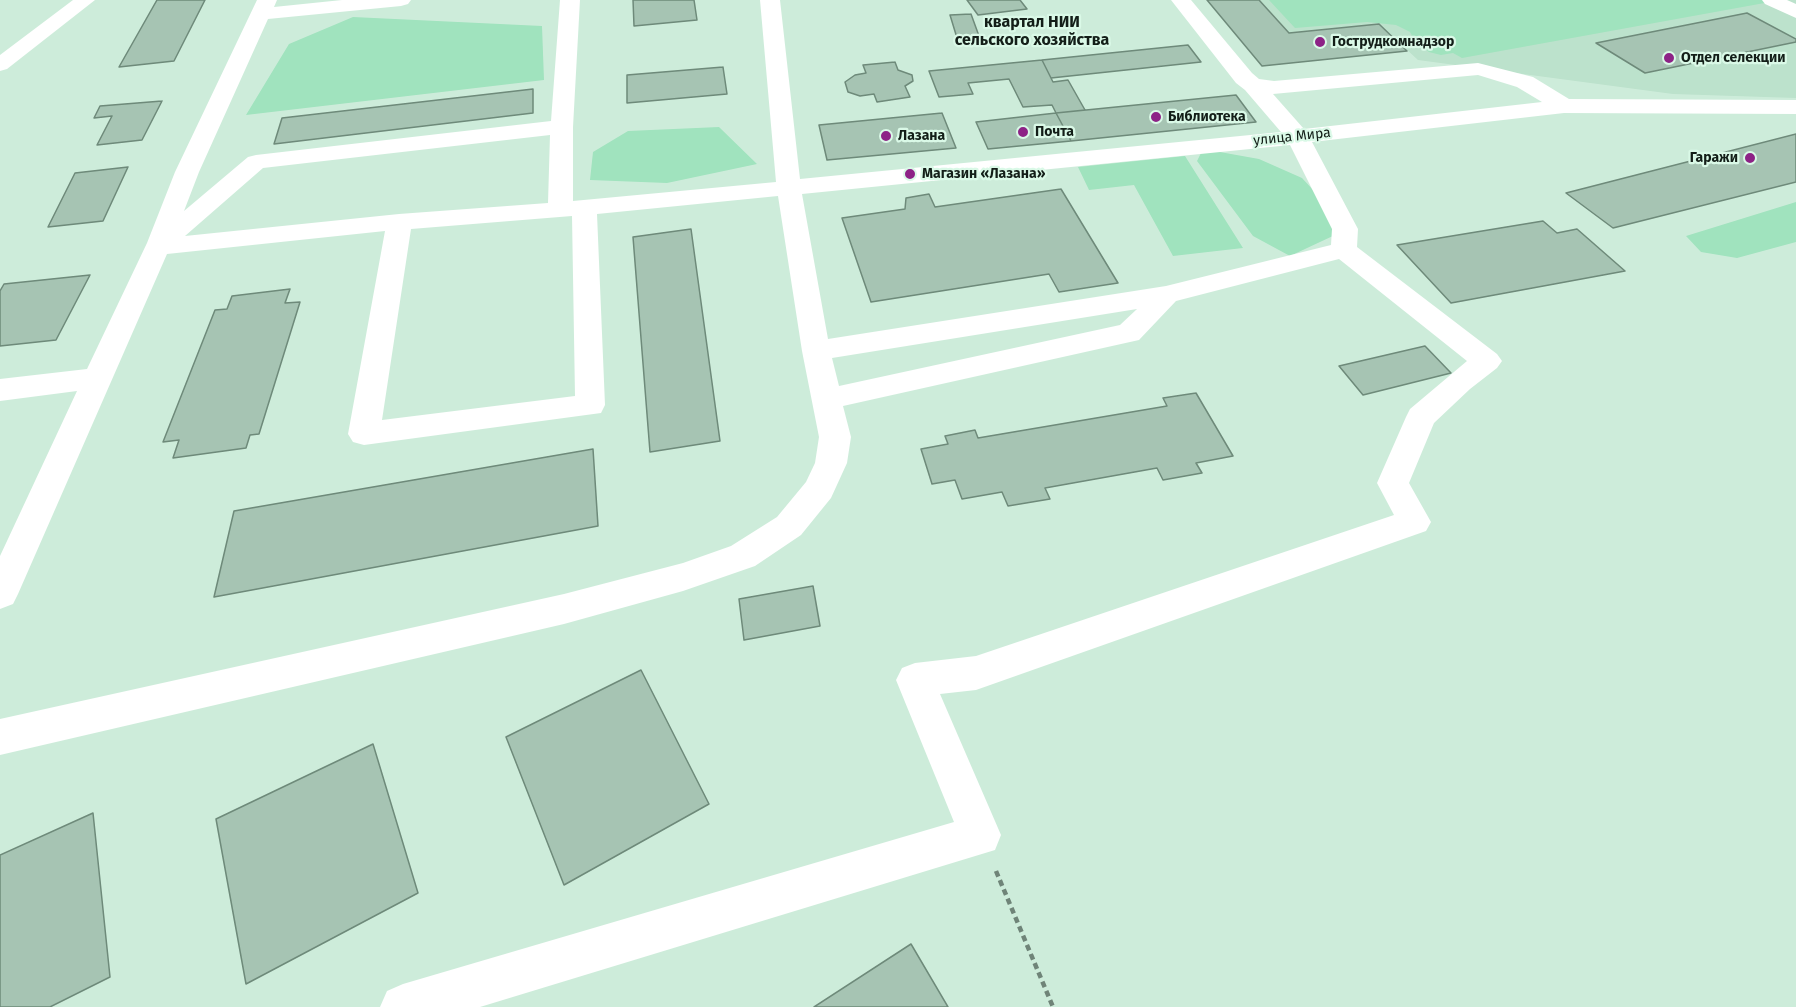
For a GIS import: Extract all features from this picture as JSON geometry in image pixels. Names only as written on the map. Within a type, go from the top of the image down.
[{"type":"street","points":[[0,65],[85,0]]},
{"type":"street","points":[[0,594],[157,246],[187,172],[263,7],[401,0]]},
{"type":"street","points":[[399,222],[364,434],[590,405],[562,127],[570,0]]},
{"type":"street","points":[[0,737],[564,609],[683,577],[744,556],[789,526],[819,489],[831,463],[836,437],[816,351],[789,187],[770,0]]},
{"type":"street","points":[[1181,0],[1244,78],[1253,85],[1298,137],[1346,229],[1344,250]]},
{"type":"street","points":[[1772,0],[1796,12]]},
{"type":"street","points":[[1253,85],[1274,88],[1478,69],[1509,75],[1564,106]]},
{"type":"street","name":"улица Мира","points":[[157,246],[399,222],[572,209],[1298,137],[1564,106],[1796,107]]},
{"type":"street","points":[[157,246],[256,162],[562,127]]},
{"type":"street","points":[[816,351],[1166,295],[1344,250]]},
{"type":"street","points":[[404,1007],[980,835],[915,680],[976,673],[1414,522],[1393,483],[1421,417],[1459,382],[1487,361],[1344,250]]},
{"type":"street","points":[[828,399],[1129,333],[1166,295]]},
{"type":"street","points":[[0,390],[98,378]]},
{"type":"path","points":[[980,835],[1053,1007]]},
{"type":"shaded area","points":[[1259,0],[1796,0],[1796,98],[1673,94],[1418,60],[1379,24],[1289,33]]},
{"type":"green space","points":[[1269,0],[1781,0],[1462,58],[1453,53],[1441,55],[1429,52],[1415,41],[1410,32],[1396,25],[1367,22],[1295,28]]},
{"type":"green space","points":[[353,17],[542,26],[544,80],[246,115],[289,44]]},
{"type":"green space","points":[[719,127],[757,164],[667,183],[590,180],[593,152],[628,131]]},
{"type":"green space","points":[[1203,149],[1259,159],[1302,178],[1326,204],[1335,235],[1290,256],[1253,236],[1197,161]]},
{"type":"green space","points":[[1185,156],[1243,248],[1173,256],[1134,185],[1089,190],[1078,167]]},
{"type":"green space","points":[[1796,202],[1796,242],[1737,258],[1701,252],[1686,236]]},
{"type":"building","points":[[157,0],[205,0],[174,61],[119,67]]},
{"type":"building","points":[[633,0],[694,0],[697,20],[634,26]]},
{"type":"building","points":[[967,0],[1020,0],[1027,9],[978,15]]},
{"type":"building","name":"Гострудкомнадзор","points":[[1207,0],[1259,0],[1289,33],[1379,24],[1407,51],[1262,66]]},
{"type":"building","name":"Отдел селекции","points":[[1747,13],[1796,39],[1796,42],[1645,73],[1596,43]]},
{"type":"building","points":[[971,14],[979,36],[957,38],[950,15]]},
{"type":"building","points":[[1188,45],[1201,62],[1051,78],[1042,60]]},
{"type":"building","points":[[1042,60],[1053,82],[1068,80],[1085,110],[1056,113],[1052,105],[1023,107],[1009,79],[968,83],[973,94],[939,97],[929,71]]},
{"type":"building","points":[[895,62],[898,70],[912,75],[913,81],[905,86],[910,97],[877,102],[874,94],[860,96],[848,92],[845,82],[855,75],[866,73],[863,65]]},
{"type":"building","points":[[723,67],[727,94],[627,103],[627,75]]},
{"type":"building","points":[[533,89],[533,113],[274,144],[282,118]]},
{"type":"building","name":"Библиотека","points":[[1236,95],[1256,122],[1071,141],[1056,113]]},
{"type":"building","points":[[162,101],[142,140],[97,145],[112,116],[94,118],[100,106]]},
{"type":"building","name":"Лазана","points":[[942,113],[956,148],[827,160],[819,125]]},
{"type":"building","name":"Почта","points":[[1056,113],[1071,141],[988,149],[976,122]]},
{"type":"building","name":"Гаражи","points":[[1796,134],[1796,182],[1613,228],[1566,193]]},
{"type":"building","points":[[128,167],[103,221],[48,227],[75,173]]},
{"type":"building","points":[[1061,189],[1118,283],[1059,292],[1049,274],[871,302],[842,218],[905,209],[906,198],[929,194],[935,207]]},
{"type":"building","points":[[1543,221],[1557,233],[1577,229],[1625,271],[1451,303],[1397,245]]},
{"type":"building","points":[[691,229],[720,441],[650,452],[633,237]]},
{"type":"building","points":[[90,275],[56,340],[0,346],[0,291],[4,284]]},
{"type":"building","points":[[290,289],[285,303],[300,302],[259,434],[250,435],[246,448],[173,458],[179,440],[163,442],[215,310],[227,309],[232,296]]},
{"type":"building","points":[[1425,346],[1451,373],[1363,395],[1339,366]]},
{"type":"building","points":[[1196,393],[1233,456],[1196,463],[1202,473],[1163,480],[1157,468],[1045,488],[1050,499],[1008,506],[1002,492],[962,499],[955,480],[932,484],[921,449],[948,444],[945,436],[975,430],[978,438],[1167,406],[1163,398]]},
{"type":"building","points":[[593,449],[598,526],[214,597],[234,511]]},
{"type":"building","points":[[813,586],[820,626],[744,640],[739,599]]},
{"type":"building","points":[[641,670],[709,804],[564,885],[506,737]]},
{"type":"building","points":[[373,744],[418,893],[246,984],[216,819]]},
{"type":"building","points":[[93,813],[110,977],[50,1007],[0,1007],[0,855]]},
{"type":"building","points":[[911,944],[948,1007],[814,1007]]},
{"type":"place","name":"Гострудкомнадзор","points":[[1320,42]]},
{"type":"place","name":"Отдел селекции","points":[[1669,58]]},
{"type":"place","name":"Библиотека","points":[[1156,117]]},
{"type":"place","name":"Почта","points":[[1023,132]]},
{"type":"place","name":"Лазана","points":[[886,136]]},
{"type":"place","name":"Гаражи","points":[[1750,158]]},
{"type":"place","name":"Магазин «Лазана»","points":[[910,174]]},
{"type":"district","name":"квартал НИИ сельского хозяйства","points":[[1032,32]]}]
